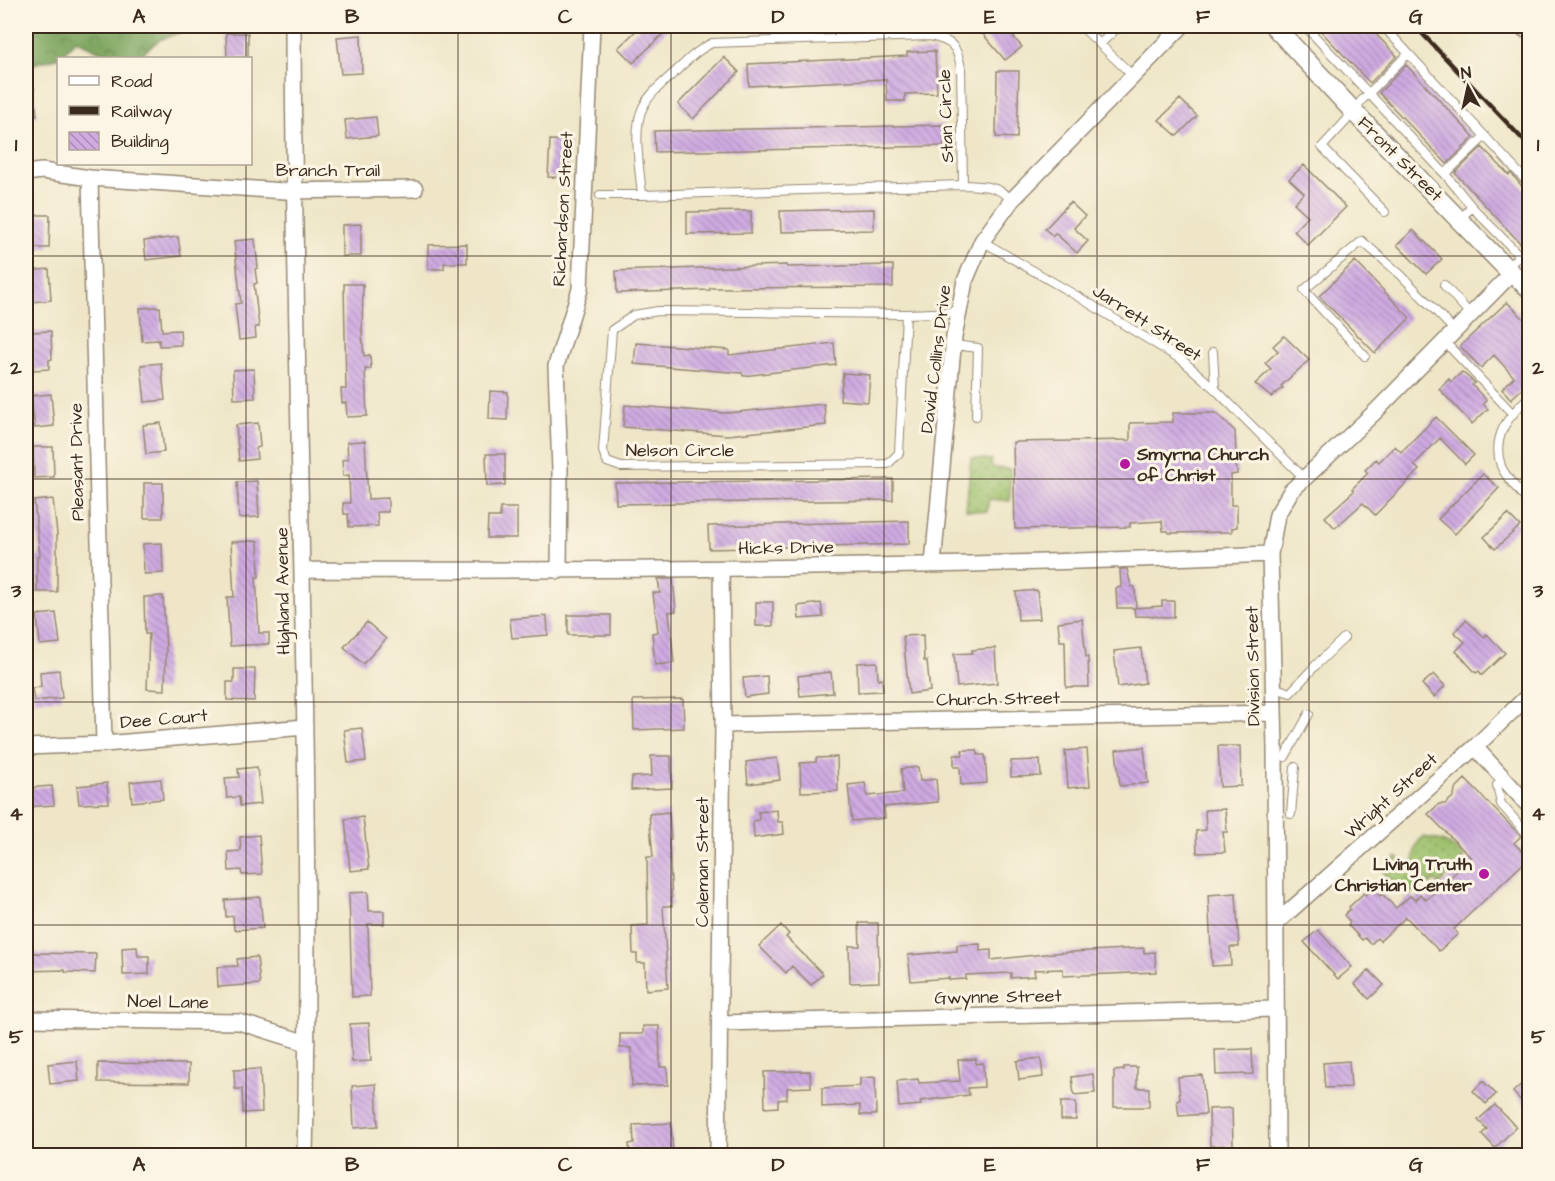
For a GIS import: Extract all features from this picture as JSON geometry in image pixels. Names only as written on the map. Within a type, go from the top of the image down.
[{"type":"street","name":"Highland Avenue","points":[[293,26],[293,190],[305,727],[307,1043],[305,1155]]},
{"type":"street","name":"Richardson Street","points":[[559,571],[560,470],[556,366],[580,289],[592,26]]},
{"type":"street","name":"David Collins Drive","points":[[933,564],[958,312],[965,281],[982,241],[1012,200],[1182,26]]},
{"type":"street","name":"Front Street","points":[[1274,26],[1354,112],[1466,213],[1520,277]]},
{"type":"street","name":"Branch Trail","points":[[26,173],[42,171],[90,178],[293,190],[415,189]]},
{"type":"street","name":"Pleasant Drive","points":[[90,178],[104,744]]},
{"type":"street","name":"Division Street","points":[[1277,1155],[1270,554],[1277,515],[1290,491],[1304,477],[1376,411],[1471,315],[1520,277]]},
{"type":"street","name":"Hicks Drive","points":[[303,570],[559,571],[1095,561],[1270,554]]},
{"type":"street","name":"Coleman Street","points":[[718,1155],[723,725],[721,568]]},
{"type":"street","name":"Wright Street","points":[[1276,923],[1475,747],[1530,694]]},
{"type":"street","name":"Church Street","points":[[723,725],[1273,713]]},
{"type":"street","name":"Dee Court","points":[[26,747],[104,744],[305,727]]},
{"type":"street","points":[[1475,747],[1530,807]]},
{"type":"street","name":"Gwynne Street","points":[[720,1023],[1276,1009]]},
{"type":"street","name":"Noel Lane","points":[[26,1019],[239,1023],[307,1043]]},
{"type":"lane","points":[[1081,26],[1133,76]]},
{"type":"lane","points":[[1100,44],[1119,26]]},
{"type":"lane","points":[[1305,26],[1370,92],[1445,174],[1466,213],[1519,255],[1520,277]]},
{"type":"lane","points":[[1383,26],[1530,184]]},
{"type":"lane","name":"Stan Circle","points":[[930,36],[947,40],[954,46],[959,56],[963,185],[642,195],[639,120],[643,106],[700,48],[711,43],[930,36]]},
{"type":"lane","points":[[1385,212],[1322,147],[1370,92],[1408,54]]},
{"type":"lane","points":[[1445,174],[1485,136]]},
{"type":"lane","points":[[963,185],[987,186],[1002,190],[1012,200]]},
{"type":"lane","points":[[600,195],[642,195]]},
{"type":"lane","name":"Jarrett Street","points":[[982,241],[1166,349],[1215,389],[1304,477]]},
{"type":"lane","points":[[1365,356],[1304,290],[1362,241],[1401,275],[1513,414]]},
{"type":"lane","points":[[1519,255],[1530,246]]},
{"type":"lane","points":[[1444,285],[1471,315]]},
{"type":"lane","name":"Nelson Circle","points":[[906,314],[899,453],[888,464],[621,467],[608,462],[603,451],[612,330],[634,315],[658,310],[906,314],[958,312]]},
{"type":"lane","points":[[954,345],[978,348],[976,416]]},
{"type":"lane","points":[[1213,352],[1215,389]]},
{"type":"lane","points":[[1530,396],[1506,422],[1497,441],[1501,467],[1530,504]]},
{"type":"lane","points":[[1273,687],[1290,693],[1344,638]]},
{"type":"lane","points":[[1285,757],[1309,714]]},
{"type":"lane","points":[[1291,814],[1295,767]]},
{"type":"lane","points":[[1504,779],[1497,785],[1501,804],[1530,837]]},
{"type":"green space","points":[[26,26],[184,26],[184,31],[159,40],[138,57],[106,54],[76,40],[60,57],[26,66]]},
{"type":"green space","points":[[971,458],[992,460],[991,465],[995,468],[1010,469],[1010,501],[989,499],[987,512],[966,510]]},
{"type":"green space","points":[[1423,837],[1446,843],[1464,857],[1439,885],[1435,880],[1430,885],[1413,866],[1416,847]]},
{"type":"green space","points":[[1397,857],[1421,882],[1409,895],[1404,894],[1382,871]]},
{"type":"building","points":[[641,26],[671,26],[633,63],[618,48]]},
{"type":"building","points":[[976,26],[1004,26],[1022,47],[1005,60]]},
{"type":"building","points":[[1316,26],[1368,26],[1397,56],[1370,83]]},
{"type":"building","points":[[226,33],[248,33],[248,57],[227,57]]},
{"type":"building","points":[[361,35],[362,73],[341,74],[337,37]]},
{"type":"building","points":[[935,51],[937,93],[905,94],[905,101],[887,101],[886,79],[749,86],[748,64],[907,56],[907,52]]},
{"type":"building","points":[[724,57],[739,72],[693,119],[678,104]]},
{"type":"building","points":[[1406,65],[1474,137],[1447,164],[1379,93]]},
{"type":"building","points":[[997,71],[1019,71],[1017,138],[996,137]]},
{"type":"building","points":[[26,83],[33,83],[37,116],[26,118]]},
{"type":"building","points":[[1180,99],[1197,116],[1177,136],[1159,120]]},
{"type":"building","points":[[376,117],[378,136],[347,139],[345,120]]},
{"type":"building","points":[[944,125],[944,146],[655,152],[654,131]]},
{"type":"building","points":[[550,140],[569,141],[567,178],[548,177]]},
{"type":"building","points":[[1482,147],[1509,175],[1511,173],[1530,196],[1530,237],[1522,245],[1455,173]]},
{"type":"building","points":[[1304,165],[1346,207],[1308,245],[1294,231],[1308,216],[1294,203],[1304,193],[1289,179]]},
{"type":"building","points":[[1070,202],[1085,216],[1074,228],[1088,241],[1077,253],[1055,233],[1053,236],[1045,229]]},
{"type":"building","points":[[874,209],[874,230],[781,232],[780,211]]},
{"type":"building","points":[[751,211],[751,233],[687,234],[687,212]]},
{"type":"building","points":[[30,215],[50,215],[49,248],[30,248]]},
{"type":"building","points":[[361,224],[361,256],[342,256],[342,225]]},
{"type":"building","points":[[1413,230],[1442,259],[1426,274],[1397,245]]},
{"type":"building","points":[[178,237],[181,256],[146,260],[144,241]]},
{"type":"building","points":[[255,239],[258,268],[255,269],[257,283],[254,284],[259,327],[255,327],[256,338],[239,340],[235,304],[241,303],[234,241]]},
{"type":"building","points":[[467,244],[467,263],[444,263],[444,269],[428,269],[428,245]]},
{"type":"building","points":[[1355,261],[1410,318],[1375,353],[1319,296]]},
{"type":"building","points":[[786,265],[787,267],[893,265],[893,287],[710,288],[710,290],[617,293],[616,271]]},
{"type":"building","points":[[49,269],[51,300],[32,302],[29,271]]},
{"type":"building","points":[[344,284],[363,284],[364,356],[370,355],[371,369],[365,369],[367,416],[347,417],[346,403],[342,403],[341,389],[346,389]]},
{"type":"building","points":[[1507,302],[1530,325],[1530,390],[1526,392],[1523,388],[1511,399],[1502,389],[1514,377],[1494,355],[1481,368],[1460,346]]},
{"type":"building","points":[[160,307],[162,331],[180,330],[181,345],[159,346],[159,340],[142,341],[140,308]]},
{"type":"building","points":[[51,331],[52,359],[49,360],[49,369],[33,370],[31,332]]},
{"type":"building","points":[[1284,336],[1309,360],[1281,386],[1283,388],[1271,397],[1255,384],[1271,369],[1265,363],[1278,351],[1273,346]]},
{"type":"building","points":[[636,343],[729,350],[729,355],[834,343],[836,365],[743,376],[742,373],[634,364]]},
{"type":"building","points":[[161,363],[165,400],[145,402],[141,365]]},
{"type":"building","points":[[254,369],[255,398],[234,399],[233,370]]},
{"type":"building","points":[[1462,372],[1475,383],[1472,385],[1486,400],[1483,404],[1488,409],[1472,424],[1439,389],[1449,379],[1451,382]]},
{"type":"building","points":[[843,373],[870,375],[868,402],[840,400]]},
{"type":"building","points":[[490,391],[508,392],[507,420],[489,419]]},
{"type":"building","points":[[51,394],[54,426],[35,428],[31,396]]},
{"type":"building","points":[[824,404],[826,425],[728,435],[623,427],[625,405],[726,413]]},
{"type":"building","name":"Smyrna Church of Christ","points":[[1173,413],[1216,413],[1235,431],[1237,474],[1231,475],[1231,505],[1237,505],[1237,527],[1232,528],[1232,532],[1169,533],[1163,531],[1162,521],[1130,523],[1130,527],[1015,529],[1013,442],[1130,440],[1130,423],[1173,422]]},
{"type":"building","points":[[1436,417],[1474,455],[1465,464],[1440,438],[1414,465],[1419,470],[1375,515],[1363,503],[1335,528],[1325,517],[1354,491],[1352,489],[1368,473],[1365,470],[1376,459],[1379,462],[1395,446],[1401,452]]},
{"type":"building","points":[[161,423],[164,452],[146,454],[143,425]]},
{"type":"building","points":[[258,423],[260,447],[256,448],[257,459],[239,461],[236,425]]},
{"type":"building","points":[[365,441],[368,499],[388,498],[388,512],[377,512],[378,526],[349,527],[348,514],[344,514],[343,503],[350,503],[349,475],[343,476],[342,460],[348,459],[347,442]]},
{"type":"building","points":[[33,447],[53,447],[54,477],[34,478]]},
{"type":"building","points":[[486,454],[505,454],[505,485],[487,486]]},
{"type":"building","points":[[1483,474],[1499,488],[1455,534],[1438,519]]},
{"type":"building","points":[[893,479],[893,500],[616,504],[615,483]]},
{"type":"building","points":[[257,481],[259,517],[239,518],[237,482]]},
{"type":"building","points":[[144,483],[163,483],[163,518],[144,518]]},
{"type":"building","points":[[53,499],[57,534],[57,592],[37,592],[37,556],[40,556],[34,501]]},
{"type":"building","points":[[500,508],[517,508],[517,538],[487,538],[488,517],[500,517]]},
{"type":"building","points":[[1508,514],[1520,526],[1495,549],[1484,537]]},
{"type":"building","points":[[909,521],[909,544],[709,549],[708,526]]},
{"type":"building","points":[[258,541],[259,577],[256,577],[259,633],[269,633],[269,644],[230,646],[227,597],[234,597],[231,542]]},
{"type":"building","points":[[162,543],[163,573],[144,574],[143,544]]},
{"type":"building","points":[[1120,569],[1127,569],[1131,586],[1135,587],[1136,608],[1117,608],[1116,588],[1121,587]]},
{"type":"building","points":[[658,579],[673,579],[676,611],[669,612],[674,663],[655,665],[652,633],[658,632],[653,593],[660,593]]},
{"type":"building","points":[[1037,590],[1040,619],[1018,620],[1016,592]]},
{"type":"building","points":[[163,596],[166,649],[165,690],[147,689],[149,634],[145,634],[144,597]]},
{"type":"building","points":[[1162,601],[1174,601],[1174,617],[1135,616],[1134,608],[1162,606]]},
{"type":"building","points":[[756,602],[773,602],[773,626],[756,626]]},
{"type":"building","points":[[821,603],[823,617],[799,619],[798,606]]},
{"type":"building","points":[[56,613],[60,643],[40,645],[37,615]]},
{"type":"building","points":[[568,615],[611,615],[611,635],[568,635]]},
{"type":"building","points":[[547,616],[548,635],[512,638],[510,619]]},
{"type":"building","points":[[1082,619],[1086,657],[1088,657],[1089,687],[1066,687],[1065,641],[1060,641],[1058,622]]},
{"type":"building","points":[[1466,620],[1484,637],[1487,634],[1505,653],[1482,675],[1479,671],[1476,673],[1456,651],[1465,642],[1454,632]]},
{"type":"building","points":[[367,622],[386,639],[363,664],[344,647]]},
{"type":"building","points":[[923,635],[924,661],[927,661],[930,691],[909,694],[903,636]]},
{"type":"building","points":[[995,648],[997,683],[957,687],[954,654]]},
{"type":"building","points":[[1141,648],[1145,683],[1118,687],[1114,651]]},
{"type":"building","points":[[877,662],[878,680],[882,679],[883,691],[858,692],[857,663]]},
{"type":"building","points":[[234,669],[255,669],[254,701],[227,700],[227,682],[234,682]]},
{"type":"building","points":[[59,670],[62,698],[34,701],[32,688],[41,687],[40,672]]},
{"type":"building","points":[[831,672],[833,693],[800,696],[798,676]]},
{"type":"building","points":[[1434,674],[1445,686],[1434,697],[1422,684]]},
{"type":"building","points":[[767,676],[768,694],[745,697],[743,678]]},
{"type":"building","points":[[683,699],[684,728],[634,730],[633,700]]},
{"type":"building","points":[[362,728],[366,761],[348,763],[344,730]]},
{"type":"building","points":[[1218,746],[1240,746],[1241,786],[1220,787]]},
{"type":"building","points":[[1144,747],[1148,783],[1120,786],[1116,750]]},
{"type":"building","points":[[1087,749],[1090,786],[1068,788],[1065,751]]},
{"type":"building","points":[[962,750],[977,750],[978,755],[985,755],[987,783],[961,785],[960,767],[954,767],[954,755],[963,755]]},
{"type":"building","points":[[651,756],[671,756],[672,788],[631,790],[632,777],[652,776]]},
{"type":"building","points":[[837,757],[838,791],[801,792],[800,763],[816,762],[816,758]]},
{"type":"building","points":[[777,758],[780,780],[748,784],[746,762]]},
{"type":"building","points":[[1040,760],[1041,776],[1011,777],[1011,761]]},
{"type":"building","points":[[257,767],[261,804],[240,806],[239,797],[227,798],[225,778],[239,777],[238,769]]},
{"type":"building","points":[[918,767],[920,781],[936,779],[938,802],[884,807],[885,818],[852,821],[848,785],[865,783],[867,796],[903,793],[901,769]]},
{"type":"building","points":[[161,779],[163,799],[132,802],[130,782]]},
{"type":"building","name":"Living Truth Christian Center","points":[[1465,779],[1521,836],[1514,843],[1529,858],[1454,929],[1458,934],[1439,951],[1406,917],[1380,941],[1377,938],[1371,944],[1365,938],[1362,940],[1348,925],[1350,922],[1344,915],[1364,893],[1366,895],[1373,889],[1380,896],[1382,894],[1396,908],[1410,896],[1415,900],[1420,894],[1426,900],[1471,858],[1428,814],[1439,804],[1445,804],[1454,796],[1455,789]]},
{"type":"building","points":[[107,783],[109,803],[79,804],[77,786]]},
{"type":"building","points":[[52,786],[54,805],[26,807],[26,788]]},
{"type":"building","points":[[1225,809],[1227,832],[1223,832],[1225,852],[1197,853],[1196,831],[1206,830],[1205,810]]},
{"type":"building","points":[[777,810],[778,822],[783,822],[784,834],[754,838],[753,821],[759,820],[758,812]]},
{"type":"building","points":[[669,812],[672,906],[663,906],[668,988],[646,990],[645,963],[637,963],[637,954],[633,954],[632,926],[648,925],[647,857],[653,857],[649,814]]},
{"type":"building","points":[[363,817],[369,869],[350,871],[345,819]]},
{"type":"building","points":[[259,835],[262,874],[242,875],[241,870],[229,871],[228,852],[241,851],[240,837]]},
{"type":"building","points":[[368,892],[369,911],[384,911],[384,924],[368,924],[370,996],[352,997],[349,893]]},
{"type":"building","points":[[1236,893],[1239,947],[1230,947],[1231,965],[1212,966],[1208,895]]},
{"type":"building","points":[[260,897],[263,928],[234,930],[233,916],[226,917],[225,900]]},
{"type":"building","points":[[859,923],[878,923],[879,982],[850,983],[849,946],[860,946]]},
{"type":"building","points":[[781,925],[789,934],[786,937],[823,974],[811,985],[792,966],[786,973],[759,946]]},
{"type":"building","points":[[1318,930],[1352,967],[1338,979],[1304,942]]},
{"type":"building","points":[[980,944],[980,951],[991,950],[991,960],[1053,953],[1144,948],[1144,953],[1155,952],[1156,972],[1063,976],[1063,969],[1034,970],[1035,976],[1011,978],[1011,973],[966,975],[966,979],[911,981],[908,955],[957,951],[957,945]]},
{"type":"building","points":[[137,947],[138,956],[149,956],[149,974],[123,975],[122,948]]},
{"type":"building","points":[[26,953],[96,954],[95,973],[65,972],[65,970],[26,971]]},
{"type":"building","points":[[257,957],[260,984],[218,987],[217,967],[238,966],[237,959]]},
{"type":"building","points":[[1369,970],[1384,985],[1369,999],[1355,984]]},
{"type":"building","points":[[369,1023],[371,1061],[352,1062],[350,1024]]},
{"type":"building","points":[[643,1026],[659,1026],[660,1067],[667,1067],[668,1085],[632,1086],[631,1048],[620,1048],[620,1034],[643,1034]]},
{"type":"building","points":[[1252,1049],[1253,1074],[1216,1075],[1215,1050]]},
{"type":"building","points":[[1041,1058],[1043,1077],[1019,1080],[1017,1061]]},
{"type":"building","points":[[976,1059],[976,1064],[983,1063],[984,1087],[968,1088],[969,1095],[920,1101],[921,1105],[899,1107],[897,1081],[918,1079],[919,1083],[960,1081],[958,1060]]},
{"type":"building","points":[[77,1061],[79,1081],[50,1084],[48,1064]]},
{"type":"building","points":[[1349,1061],[1351,1087],[1325,1088],[1323,1063]]},
{"type":"building","points":[[98,1063],[189,1064],[189,1083],[98,1082]]},
{"type":"building","points":[[1124,1067],[1137,1067],[1137,1088],[1149,1088],[1149,1107],[1114,1107],[1114,1071],[1124,1070]]},
{"type":"building","points":[[260,1069],[262,1112],[243,1113],[242,1089],[235,1089],[234,1070]]},
{"type":"building","points":[[810,1071],[811,1087],[787,1088],[787,1099],[778,1100],[778,1107],[765,1108],[764,1072]]},
{"type":"building","points":[[1093,1074],[1095,1093],[1074,1095],[1072,1077]]},
{"type":"building","points":[[1202,1075],[1206,1114],[1179,1116],[1178,1077]]},
{"type":"building","points":[[1530,1076],[1530,1110],[1513,1092]]},
{"type":"building","points":[[875,1077],[876,1115],[860,1115],[860,1105],[822,1107],[822,1088],[860,1086],[860,1078]]},
{"type":"building","points":[[1483,1081],[1496,1094],[1486,1104],[1473,1091]]},
{"type":"building","points":[[376,1084],[378,1126],[354,1128],[352,1086]]},
{"type":"building","points":[[1061,1102],[1076,1102],[1076,1120],[1061,1120]]},
{"type":"building","points":[[1495,1105],[1516,1127],[1495,1148],[1482,1134],[1487,1129],[1478,1120]]},
{"type":"building","points":[[1232,1108],[1233,1145],[1210,1146],[1209,1109]]},
{"type":"building","points":[[671,1123],[673,1155],[630,1155],[629,1144],[634,1143],[633,1125]]},
{"type":"waterway","points":[[26,27],[30,26]]},
{"type":"railway","points":[[1415,26],[1530,147]]},
{"type":"place","name":"Smyrna Church of Christ","points":[[1125,464]]},
{"type":"place","name":"Living Truth Christian Center","points":[[1484,874]]}]
